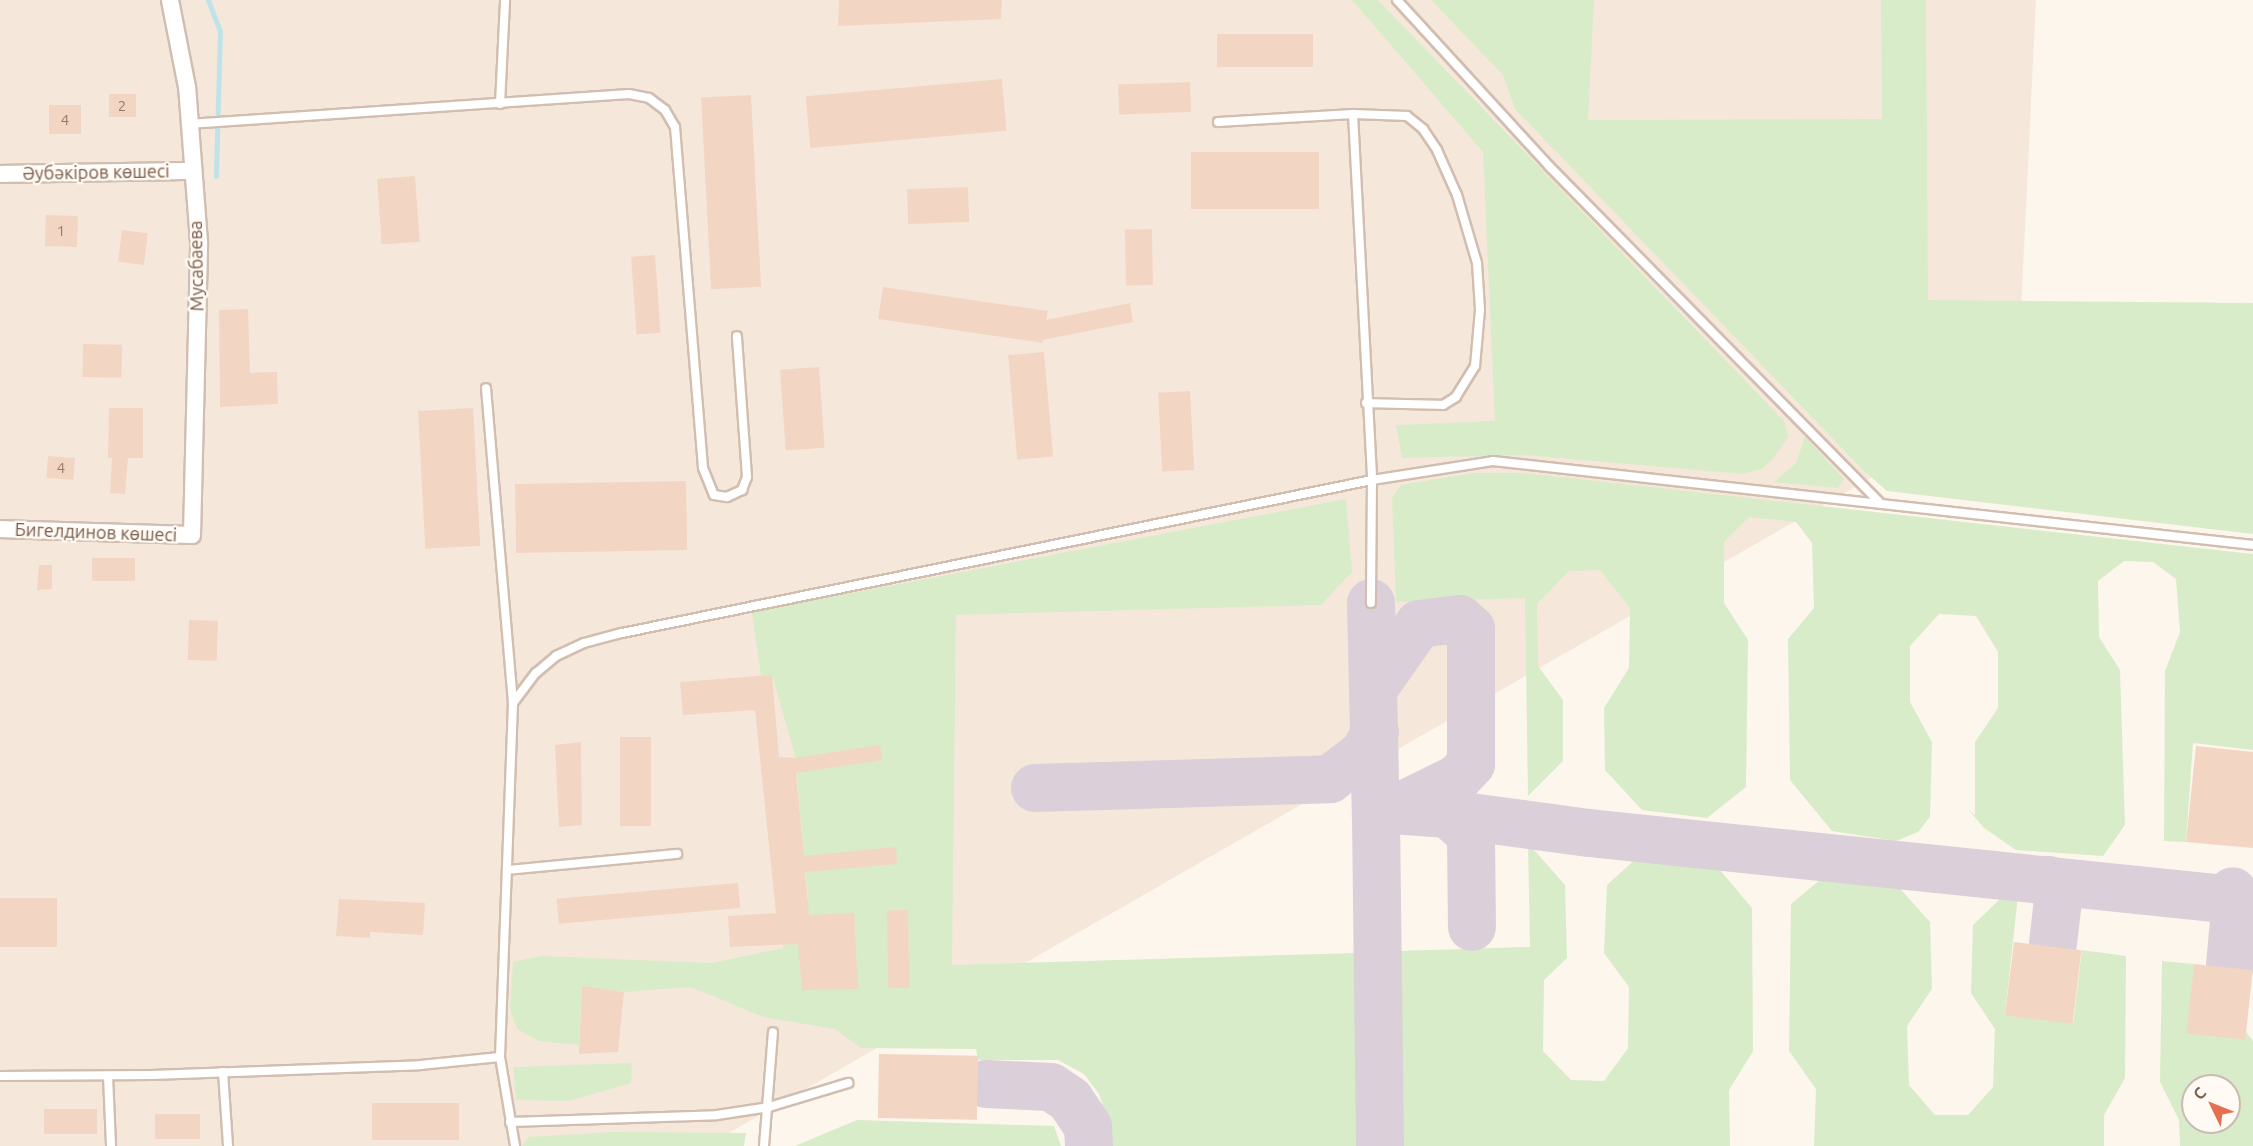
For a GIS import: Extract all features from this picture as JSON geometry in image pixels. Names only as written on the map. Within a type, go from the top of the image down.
[{"type":"street","name":"Мусабаева","points":[[170,0],[187,87],[188,124],[199,242],[192,535]]},
{"type":"street","name":"Әубәкіров көшесі","points":[[0,174],[192,171]]},
{"type":"street","name":"Бигелдинов көшесі","points":[[0,529],[192,535]]},
{"type":"lane","points":[[500,104],[505,0]]},
{"type":"lane","points":[[1397,0],[1549,166],[1879,502]]},
{"type":"lane","points":[[188,124],[629,94],[649,98],[664,110],[675,127],[704,468],[714,495],[727,498],[742,490],[747,477],[737,336]]},
{"type":"lane","points":[[1218,122],[1353,114],[1407,116],[1423,129],[1437,150],[1457,195],[1477,264],[1480,310],[1475,366],[1456,397],[1443,405],[1366,403]]},
{"type":"lane","points":[[1353,114],[1366,403],[1372,480],[1371,603]]},
{"type":"lane","points":[[486,388],[513,703],[500,1057],[515,1146]]},
{"type":"lane","points":[[513,703],[536,673],[556,656],[584,643],[622,633],[1372,480],[1493,461],[2253,545]]},
{"type":"lane","points":[[507,870],[677,854]]},
{"type":"lane","points":[[764,1146],[770,1107],[773,1032]]},
{"type":"lane","points":[[0,1076],[108,1076],[420,1065],[500,1057]]},
{"type":"lane","points":[[223,1072],[228,1146]]},
{"type":"lane","points":[[108,1076],[111,1146]]},
{"type":"lane","points":[[510,1122],[717,1115],[770,1107],[848,1083]]},
{"type":"shaded area","points":[[0,0],[2036,0],[2017,394],[706,1146],[0,1146]]},
{"type":"green space","points":[[1352,0],[1378,0],[1784,421],[1788,437],[1773,459],[1761,469],[1743,474],[1525,455],[1402,458],[1396,425],[1495,421],[1483,152]]},
{"type":"green space","points":[[1431,0],[1594,0],[1588,120],[1882,119],[1881,0],[1926,0],[1928,300],[2253,303],[2253,534],[1887,491],[1863,470],[1515,109],[1503,75]]},
{"type":"green space","points":[[1805,437],[1844,479],[1838,488],[1774,482],[1796,463]]},
{"type":"green space","points":[[1473,473],[1524,473],[2253,554],[2253,750],[2193,743],[2186,842],[2164,841],[2165,671],[2180,632],[2176,579],[2153,562],[2124,561],[2098,581],[2099,637],[2120,670],[2125,825],[2103,856],[2016,850],[1984,828],[1968,809],[1975,815],[1975,742],[1998,708],[1998,652],[1976,616],[1939,614],[1910,646],[1910,702],[1932,742],[1930,817],[1918,832],[1896,841],[1832,831],[1790,780],[1788,639],[1814,608],[1812,543],[1796,522],[1749,517],[1724,542],[1724,603],[1748,640],[1746,787],[1707,818],[1642,810],[1605,770],[1604,708],[1629,668],[1630,608],[1600,570],[1569,571],[1537,604],[1538,666],[1563,700],[1563,761],[1528,796],[1525,598],[1396,602],[1392,498],[1401,485]]},
{"type":"green space","points":[[1346,499],[1352,572],[1321,605],[956,615],[952,965],[1355,953],[1360,1146],[1110,1146],[1109,1126],[1099,1094],[1084,1074],[1058,1060],[978,1060],[976,1049],[861,1048],[835,1029],[763,1017],[691,987],[624,992],[582,986],[579,1045],[539,1041],[517,1029],[510,1009],[513,962],[541,956],[712,963],[783,948],[785,913],[808,899],[795,755],[772,675],[761,676],[752,612]]},
{"type":"green space","points":[[1528,843],[1565,885],[1567,958],[1544,980],[1543,1051],[1571,1080],[1604,1081],[1628,1048],[1629,987],[1604,953],[1607,885],[1640,855],[1713,862],[1752,908],[1753,1051],[1729,1090],[1730,1146],[1402,1146],[1399,951],[1530,947]]},
{"type":"green space","points":[[1827,874],[1893,881],[1930,922],[1932,989],[1907,1026],[1909,1085],[1935,1115],[1968,1115],[1993,1087],[1995,1029],[1971,993],[1973,925],[2003,896],[2018,895],[2005,1015],[2073,1023],[2082,950],[2126,956],[2125,1078],[2104,1115],[2104,1146],[1814,1146],[1816,1089],[1789,1051],[1791,904]]},
{"type":"green space","points":[[2162,961],[2194,964],[2253,1041],[2253,1146],[2180,1146],[2179,1120],[2160,1082]]},
{"type":"green space","points":[[632,1063],[631,1083],[569,1101],[516,1100],[513,1067]]},
{"type":"green space","points":[[857,1120],[1054,1126],[1061,1146],[795,1146]]},
{"type":"green space","points":[[612,1132],[746,1133],[744,1146],[522,1146],[529,1137]]},
{"type":"building","points":[[839,0],[1002,0],[1001,19],[838,26]]},
{"type":"building","points":[[1217,34],[1313,34],[1313,67],[1217,67]]},
{"type":"building","points":[[1002,79],[1007,131],[810,148],[806,96]]},
{"type":"building","points":[[1190,82],[1191,112],[1119,114],[1118,85]]},
{"type":"building","points":[[109,94],[136,94],[136,117],[109,117]]},
{"type":"building","points":[[751,95],[761,287],[711,289],[701,98]]},
{"type":"building","points":[[49,105],[81,105],[81,134],[49,134]]},
{"type":"building","points":[[1191,152],[1319,152],[1319,209],[1191,209]]},
{"type":"building","points":[[415,176],[420,242],[382,244],[377,179]]},
{"type":"building","points":[[968,187],[969,222],[908,224],[907,189]]},
{"type":"building","points":[[46,215],[78,216],[77,247],[45,246]]},
{"type":"building","points":[[1125,229],[1152,229],[1153,285],[1126,285]]},
{"type":"building","points":[[122,230],[148,233],[144,265],[118,262]]},
{"type":"building","points":[[655,255],[660,333],[636,334],[631,257]]},
{"type":"building","points":[[883,287],[1048,311],[1046,320],[1130,303],[1133,322],[1043,340],[1043,343],[878,319]]},
{"type":"building","points":[[248,309],[250,373],[277,372],[278,404],[220,407],[219,310]]},
{"type":"building","points":[[83,344],[122,345],[121,378],[82,377]]},
{"type":"building","points":[[1044,352],[1053,457],[1017,460],[1008,355]]},
{"type":"building","points":[[819,367],[825,448],[786,451],[780,370]]},
{"type":"building","points":[[1190,391],[1194,470],[1162,472],[1158,393]]},
{"type":"building","points":[[109,408],[143,408],[143,458],[128,458],[125,494],[110,493],[112,458],[108,458]]},
{"type":"building","points":[[473,408],[480,546],[425,549],[418,411]]},
{"type":"building","points":[[48,456],[75,458],[73,480],[46,478]]},
{"type":"building","points":[[686,481],[687,550],[516,553],[515,484]]},
{"type":"building","points":[[92,558],[135,558],[135,581],[92,581]]},
{"type":"building","points":[[39,565],[52,565],[52,589],[37,590]]},
{"type":"building","points":[[189,620],[218,621],[217,661],[188,660]]},
{"type":"building","points":[[772,675],[779,757],[795,758],[880,745],[882,760],[796,773],[804,856],[896,847],[897,864],[805,872],[809,915],[854,913],[858,989],[802,990],[798,944],[730,947],[728,916],[776,913],[755,710],[683,715],[680,682]]},
{"type":"building","points":[[620,737],[651,737],[651,826],[620,826]]},
{"type":"building","points":[[581,742],[582,825],[559,827],[555,745]]},
{"type":"building","points":[[2196,746],[2253,752],[2253,848],[2186,842]]},
{"type":"building","points":[[738,883],[740,908],[559,924],[557,899]]},
{"type":"building","points":[[0,898],[57,898],[57,947],[0,947]]},
{"type":"building","points":[[339,899],[425,903],[423,935],[370,932],[370,938],[336,936]]},
{"type":"building","points":[[887,910],[908,910],[909,988],[888,988]]},
{"type":"building","points":[[2014,942],[2081,950],[2072,1024],[2005,1015]]},
{"type":"building","points":[[2194,964],[2253,970],[2245,1040],[2187,1034]]},
{"type":"building","points":[[582,986],[624,992],[618,1052],[579,1054]]},
{"type":"building","points":[[879,1054],[978,1056],[977,1120],[878,1118]]},
{"type":"building","points":[[372,1103],[459,1103],[459,1140],[372,1140]]},
{"type":"building","points":[[44,1109],[97,1109],[97,1134],[44,1134]]},
{"type":"building","points":[[155,1114],[200,1114],[200,1139],[155,1139]]},
{"type":"waterway","points":[[208,0],[220,31],[216,176]]},
{"type":"taxiway","points":[[1371,603],[1376,819],[1391,810],[1448,814],[1589,833],[2253,902]]},
{"type":"taxiway","points":[[1374,688],[1419,624],[1460,619],[1471,629],[1471,764],[1458,778],[1393,810]]},
{"type":"taxiway","points":[[1035,788],[1330,779],[1365,752],[1375,732]]},
{"type":"taxiway","points":[[1448,814],[1471,835],[1472,927]]},
{"type":"taxiway","points":[[1376,819],[1380,1146]]},
{"type":"taxiway","points":[[2049,880],[2059,891],[2053,944]]},
{"type":"taxiway","points":[[2230,965],[2235,911],[2225,899],[2233,891]]},
{"type":"taxiway","points":[[986,1084],[1051,1087],[1070,1100],[1088,1127],[1089,1146]]}]
